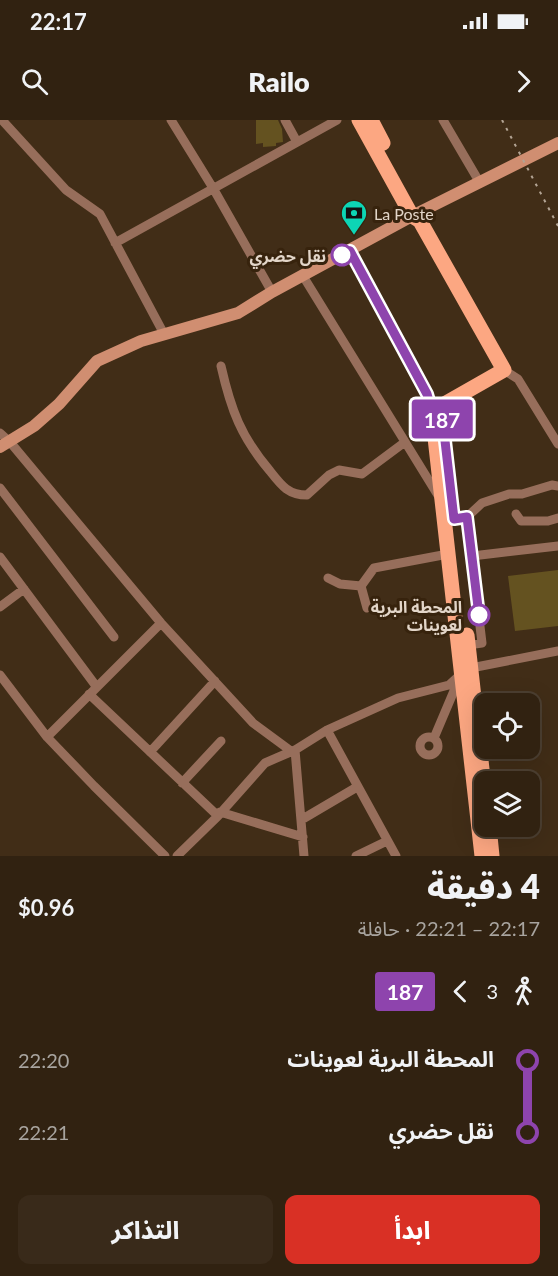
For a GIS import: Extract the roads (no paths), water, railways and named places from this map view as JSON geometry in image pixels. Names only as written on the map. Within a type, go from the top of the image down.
[{"type":"main road","points":[[359,120],[417,216],[504,369],[436,409]]},
{"type":"main road","points":[[371,120],[417,216]]},
{"type":"main road","points":[[436,409],[442,502],[478,771]]},
{"type":"main road","points":[[436,409],[460,518],[468,645],[466,671]]},
{"type":"main road","points":[[477,766],[479,771]]},
{"type":"main road","points":[[482,856],[483,837]]},
{"type":"main road","points":[[487,837],[492,856]]},
{"type":"street","points":[[2,120],[66,190],[100,214],[164,334]]},
{"type":"street","points":[[171,120],[272,292]]},
{"type":"street","points":[[285,120],[297,142]]},
{"type":"street","points":[[115,243],[337,120]]},
{"type":"street","points":[[443,120],[480,183]]},
{"type":"street","points":[[5,445],[34,426],[98,361],[141,340],[238,313],[272,292],[558,143]]},
{"type":"street","points":[[350,251],[436,409]]},
{"type":"street","points":[[303,276],[442,502]]},
{"type":"street","points":[[221,366],[228,396],[251,449],[285,490],[298,495],[307,495],[329,475],[339,470],[362,474],[405,442]]},
{"type":"street","points":[[504,369],[518,379],[558,444]]},
{"type":"street","points":[[0,434],[5,445],[253,723],[293,751],[304,856]]},
{"type":"street","points":[[468,645],[482,643],[472,556],[460,518],[482,503],[509,494],[522,494],[552,485],[558,486]]},
{"type":"street","points":[[0,488],[114,637]]},
{"type":"street","points":[[516,514],[521,521],[548,521],[558,518]]},
{"type":"street","points":[[472,556],[558,546]]},
{"type":"street","points":[[361,586],[374,568],[448,554]]},
{"type":"street","points":[[0,557],[96,686]]},
{"type":"street","points":[[328,578],[340,584],[361,586]]},
{"type":"street","points":[[361,586],[367,608]]},
{"type":"street","points":[[0,607],[24,590]]},
{"type":"street","points":[[47,737],[162,622]]},
{"type":"street","points":[[177,856],[265,763],[293,751],[327,730],[398,698],[449,685],[466,671],[558,651]]},
{"type":"street","points":[[434,738],[466,671]]},
{"type":"street","points":[[0,675],[47,737],[165,856]]},
{"type":"street","points":[[150,752],[215,681]]},
{"type":"street","points":[[89,694],[182,783],[219,814],[303,837]]},
{"type":"street","points":[[327,730],[396,856]]},
{"type":"street","points":[[182,783],[221,741]]},
{"type":"street","points":[[301,820],[357,787]]},
{"type":"street","points":[[356,856],[387,841]]},
{"type":"railway","points":[[502,120],[558,226]]},
{"type":"place","name":"La Poste","points":[[354,236]]},
{"type":"place","name":"نقل حضري","points":[[342,255]]},
{"type":"place","name":"المحطة البرية لعوينات","points":[[479,615]]}]
